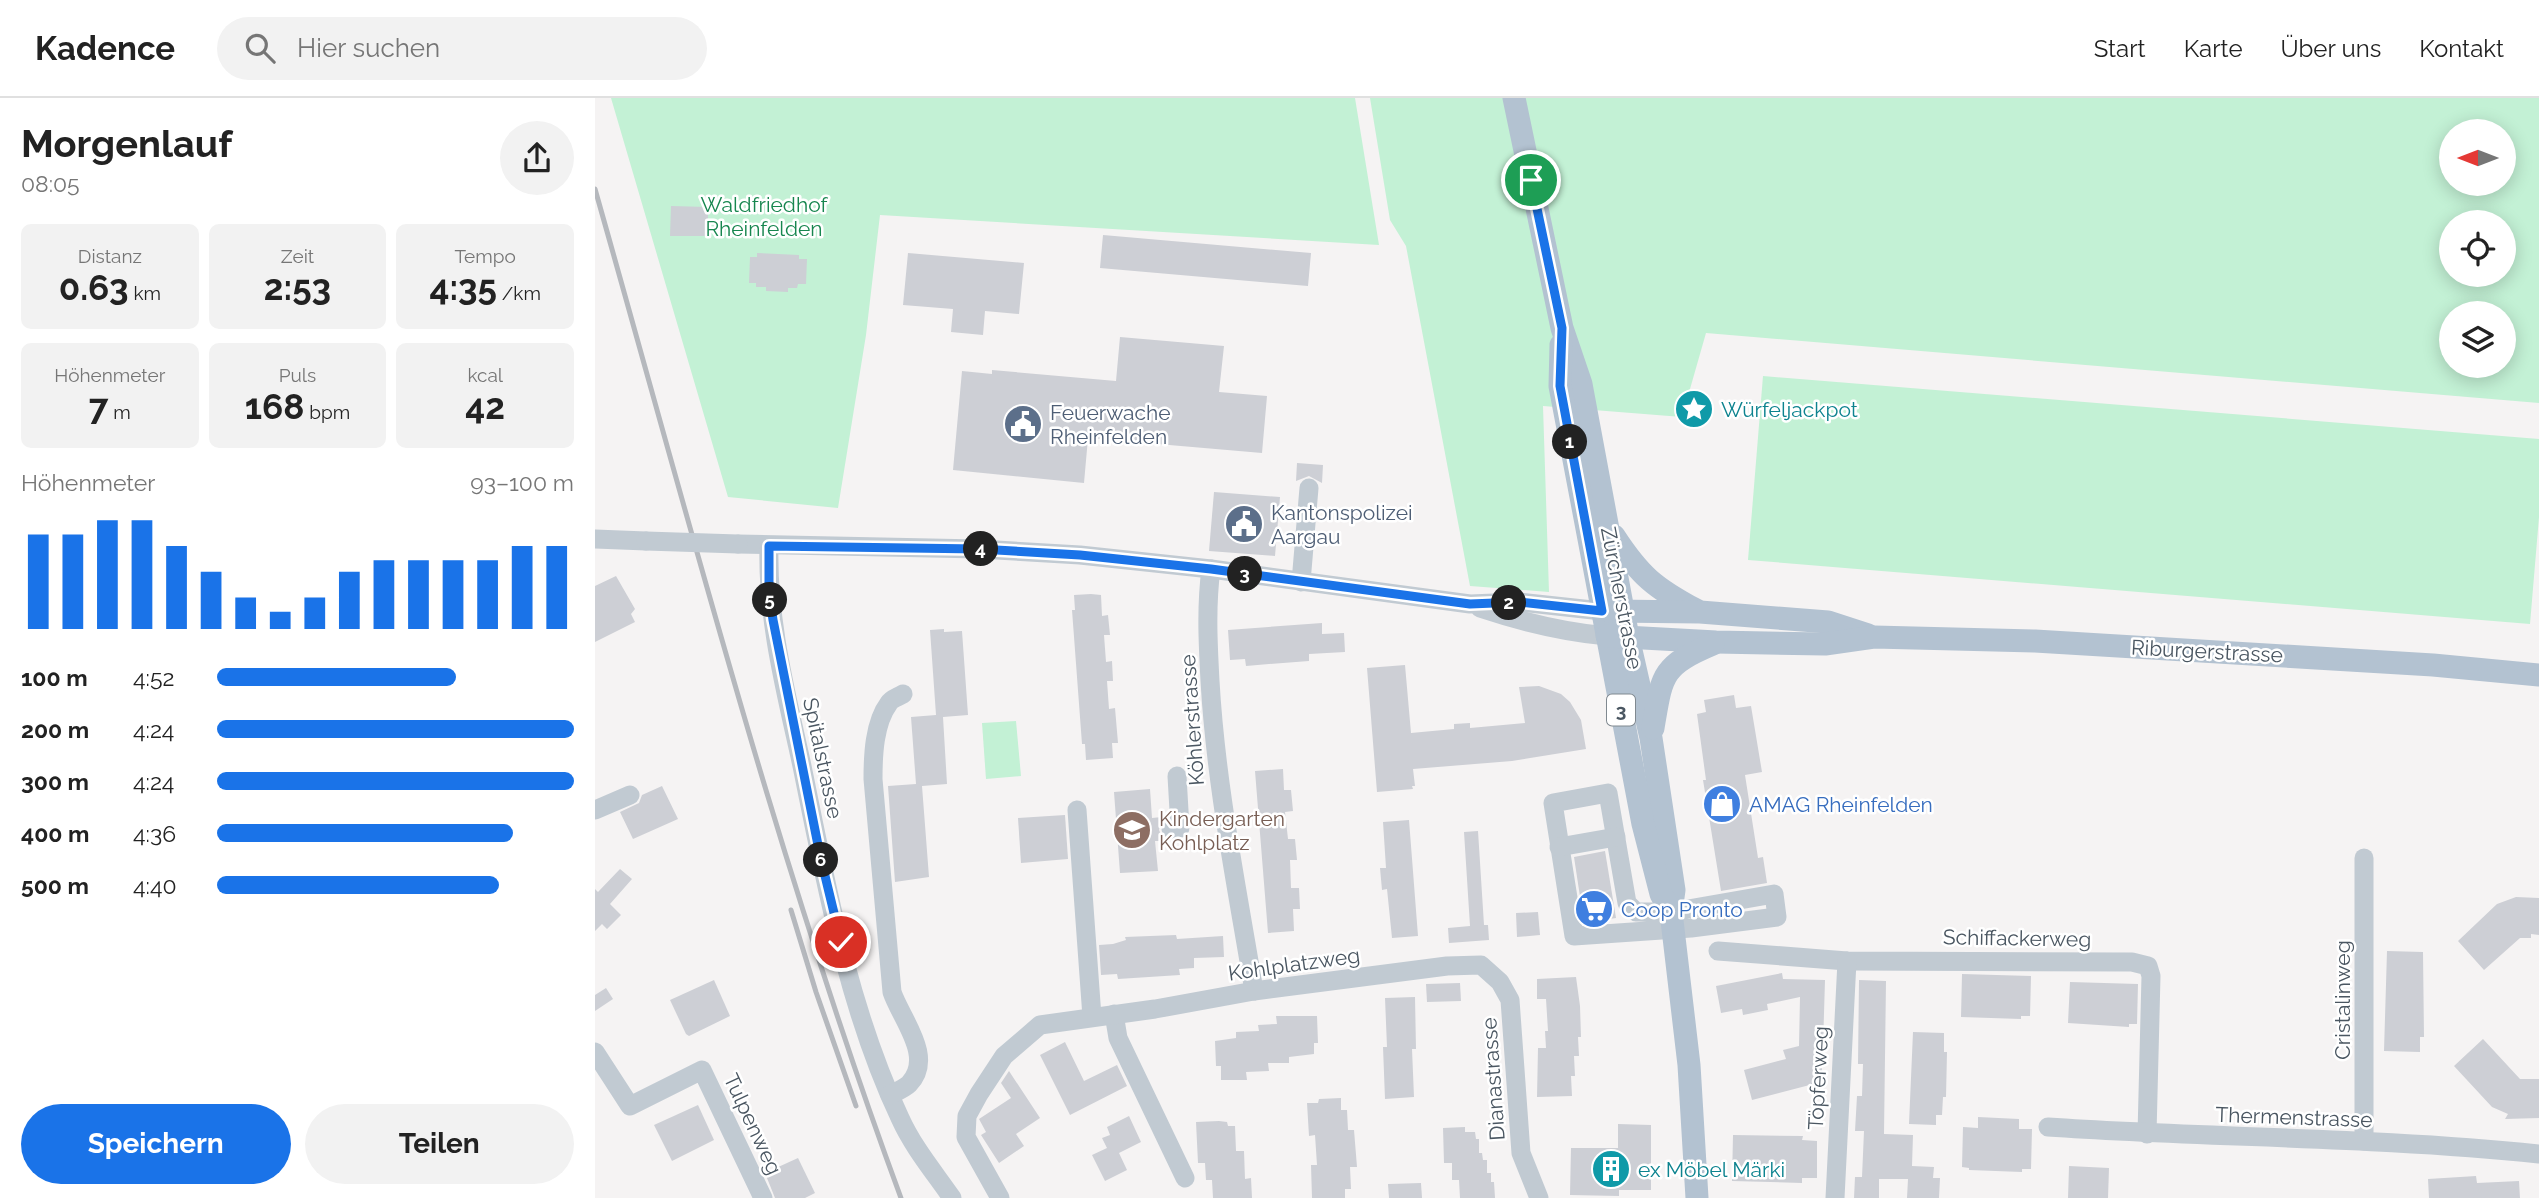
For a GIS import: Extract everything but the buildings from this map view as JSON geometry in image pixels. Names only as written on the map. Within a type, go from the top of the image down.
[{"type":"main road","name":"Zürcherstrasse","points":[[1514,98],[1562,328],[1581,384],[1609,528],[1612,611]]},
{"type":"main road","name":"Zürcherstrasse","points":[[1562,328],[1560,386],[1618,636],[1651,738],[1674,890],[1672,921],[1689,1065],[1697,1198]]},
{"type":"main road","points":[[1609,528],[1633,565],[1651,584],[1700,612]]},
{"type":"main road","name":"Riburgerstrasse","points":[[1612,611],[1700,612],[1828,622],[1874,637]]},
{"type":"main road","name":"Zürcherstrasse","points":[[1618,636],[1643,824],[1661,894],[1672,921]]},
{"type":"main road","name":"Riburgerstrasse","points":[[1618,636],[1825,645],[1874,637],[2035,641],[2407,663],[2539,675]]},
{"type":"main road","name":"Riburgerstrasse","points":[[1651,738],[1660,687],[1666,673],[1677,662],[1716,642]]},
{"type":"street","points":[[1301,582],[1309,488]]},
{"type":"street","name":"Riburgerstrasse","points":[[595,539],[769,546],[979,549],[1080,555],[1211,569],[1470,604],[1519,602],[1612,611]]},
{"type":"street","name":"Spitalstrasse","points":[[769,546],[771,610],[820,855],[854,996],[890,1095],[912,1140],[952,1198]]},
{"type":"street","name":"Köhlerstrasse","points":[[1211,569],[1209,658],[1217,774],[1254,991]]},
{"type":"street","name":"Riburgerstrasse","points":[[1470,604],[1516,620],[1580,633],[1618,636]]},
{"type":"street","name":"Spitalstrasse","points":[[890,1095],[909,1084],[917,1069],[919,1053],[892,992],[873,779],[873,754],[880,725],[889,702],[902,694]]},
{"type":"street","points":[[1171,829],[1180,828],[1177,776]]},
{"type":"street","points":[[1608,793],[1627,903],[1636,912],[1672,921],[1574,936],[1553,803],[1608,793]]},
{"type":"street","points":[[595,810],[630,795]]},
{"type":"street","points":[[1077,810],[1093,1017]]},
{"type":"street","points":[[1559,847],[1616,837]]},
{"type":"street","name":"Cristalinweg","points":[[2364,858],[2364,1141]]},
{"type":"street","name":"Schiffackerweg","points":[[1718,951],[1847,961],[2132,962],[2148,966],[2151,976],[2147,1134]]},
{"type":"street","name":"Töpferweg","points":[[1835,1198],[1847,961]]},
{"type":"street","name":"Kohlplatzweg","points":[[1000,1198],[966,1137],[967,1116],[1004,1056],[1040,1025],[1254,991],[1447,966],[1481,965]]},
{"type":"street","name":"Dianastrasse","points":[[1481,965],[1500,982],[1510,1000],[1521,1153],[1539,1198]]},
{"type":"street","points":[[1114,1014],[1118,1038],[1185,1178]]},
{"type":"street","name":"Tulpenweg","points":[[595,1052],[630,1106],[702,1070],[763,1198]]},
{"type":"street","name":"Thermenstrasse","points":[[2048,1127],[2147,1134],[2364,1141],[2539,1154]]},
{"type":"green space","name":"Waldfriedhof Rheinfelden","points":[[611,98],[1355,98],[1379,245],[880,215],[866,335],[838,508],[728,497]]},
{"type":"green space","points":[[1370,98],[2539,98],[2539,403],[1706,333],[1682,417],[1543,406],[1549,592],[1470,586],[1406,246],[1390,220]]},
{"type":"green space","points":[[1763,376],[2539,439],[2539,517],[2530,624],[1748,560]]},
{"type":"green space","points":[[1016,721],[1021,776],[986,779],[982,723]]},
{"type":"railway","points":[[595,189],[776,823],[815,949],[901,1198]]},
{"type":"railway","points":[[791,910],[856,1106]]},
{"type":"place","name":"Würfeljackpot","points":[[1694,409]]},
{"type":"place","name":"Feuerwache Rheinfelden","points":[[1023,424]]},
{"type":"place","name":"Kantonspolizei Aargau","points":[[1244,524]]},
{"type":"place","name":"AMAG Rheinfelden","points":[[1722,804]]},
{"type":"place","name":"Kindergarten Kohlplatz","points":[[1132,830]]},
{"type":"place","name":"Coop Pronto","points":[[1594,909]]},
{"type":"place","name":"ex Möbel Märki","points":[[1611,1169]]},
{"type":"route","points":[[841,942],[820,855],[773,620],[769,592],[769,546],[979,549],[1080,555],[1211,569],[1470,604],[1519,602],[1602,611],[1560,386],[1562,328],[1531,180]]}]
